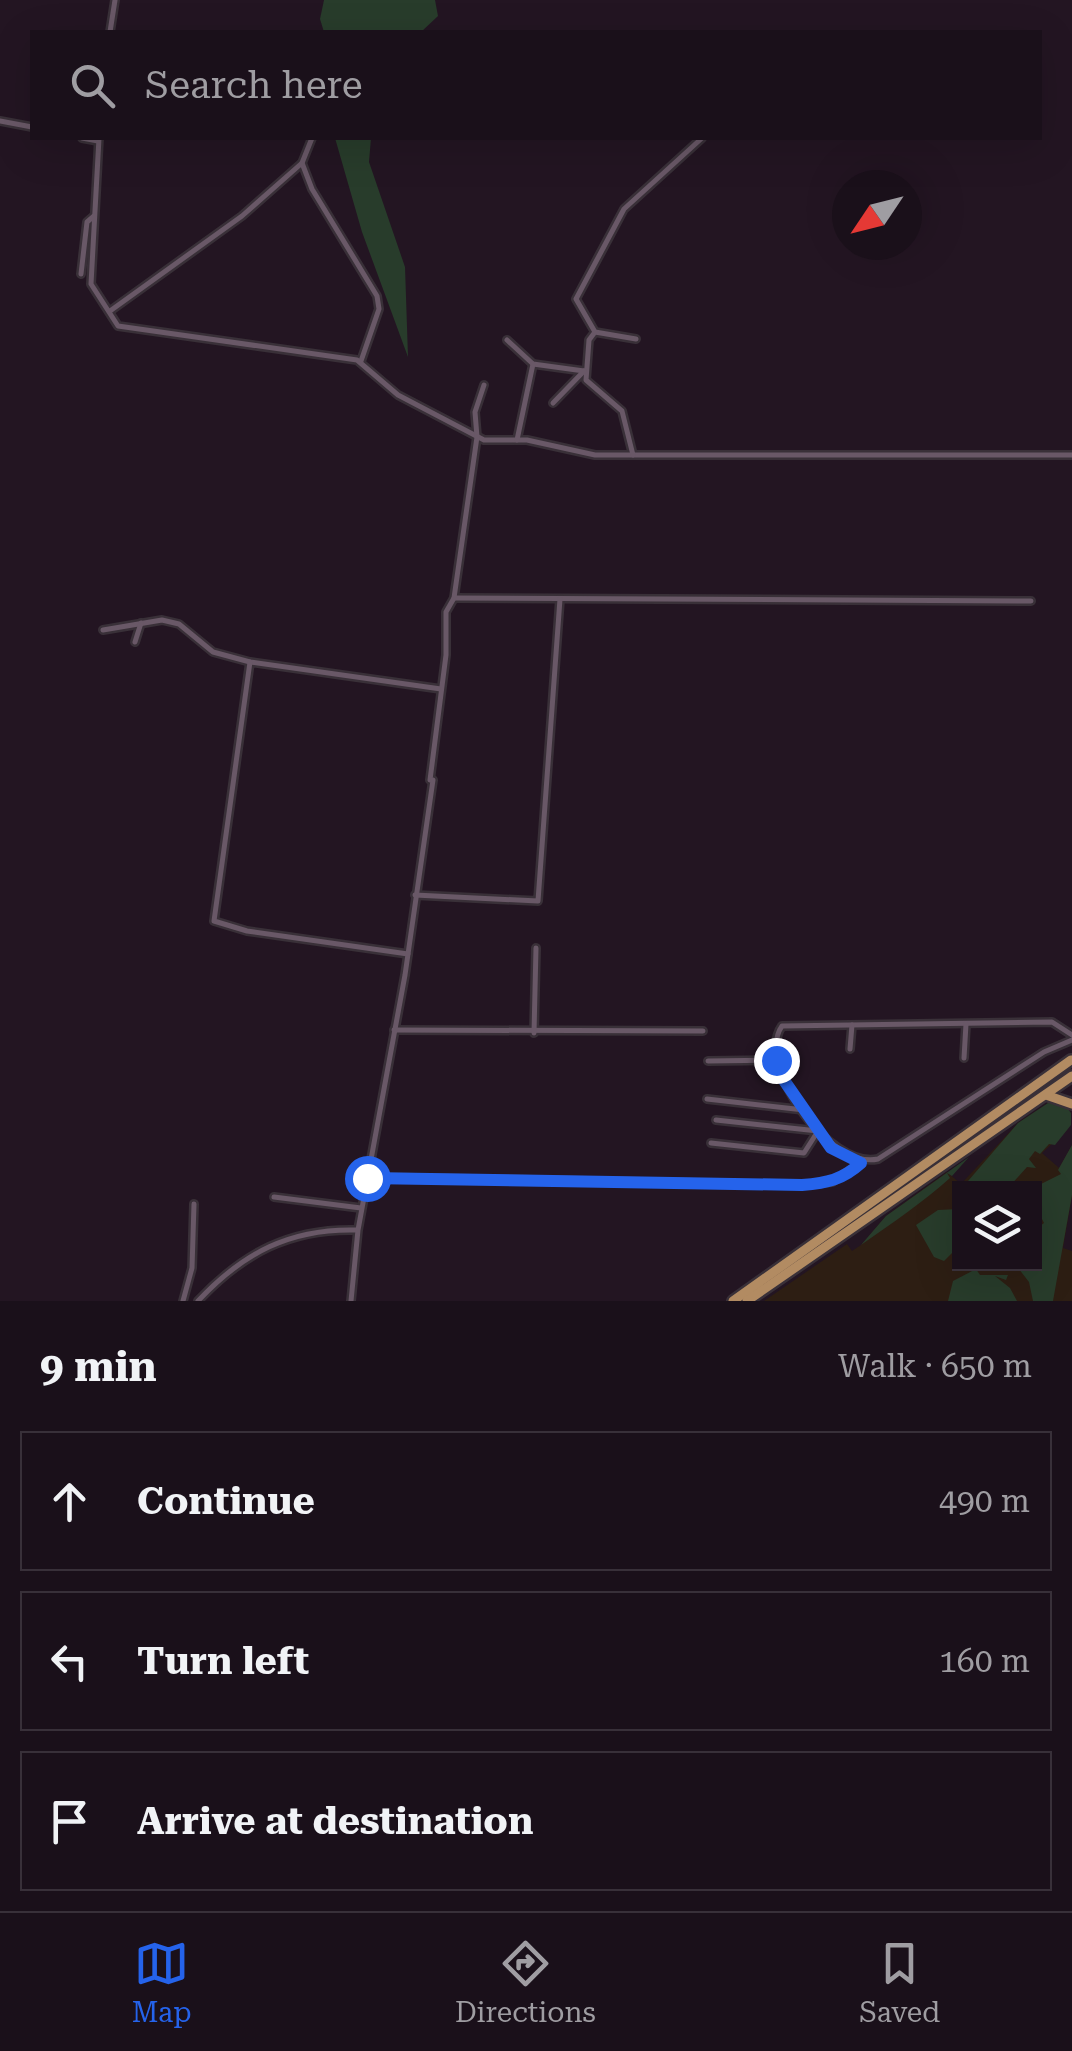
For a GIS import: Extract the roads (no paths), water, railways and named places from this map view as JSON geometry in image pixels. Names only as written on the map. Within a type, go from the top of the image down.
[{"type":"highway","points":[[733,1301],[1072,1062],[1072,1050]]},
{"type":"highway","points":[[747,1301],[1072,1076]]},
{"type":"highway","points":[[1043,1095],[1072,1104]]},
{"type":"street","points":[[110,30],[115,0]]},
{"type":"street","points":[[0,121],[30,128]]},
{"type":"street","points":[[98,140],[91,284],[95,297],[110,311],[113,322],[122,327],[361,361],[392,392],[478,437],[497,443],[517,440],[585,455],[1072,455]]},
{"type":"street","points":[[110,311],[242,216],[302,163],[311,140]]},
{"type":"street","points":[[552,404],[584,371],[595,332],[576,298],[616,220],[700,140]]},
{"type":"street","points":[[302,163],[312,189],[378,296],[379,309],[361,361]]},
{"type":"street","points":[[81,274],[87,222],[94,216]]},
{"type":"street","points":[[595,332],[636,339]]},
{"type":"street","points":[[507,340],[534,364],[584,371]]},
{"type":"street","points":[[517,440],[534,364]]},
{"type":"street","points":[[584,371],[590,386],[622,411],[633,456]]},
{"type":"street","points":[[352,1301],[358,1230],[408,954],[431,780],[446,612],[454,598],[478,437],[475,412],[484,385]]},
{"type":"street","points":[[454,598],[1031,601]]},
{"type":"street","points":[[415,895],[538,901],[560,598]]},
{"type":"street","points":[[103,630],[141,623],[179,624],[213,652],[250,662],[441,689]]},
{"type":"street","points":[[135,642],[141,623]]},
{"type":"street","points":[[250,662],[214,920],[247,930],[408,954]]},
{"type":"street","points":[[534,1033],[536,948]]},
{"type":"street","points":[[367,1177],[802,1185],[832,1182],[861,1163],[878,1159],[1072,1037],[1052,1022],[782,1026],[776,1060],[781,1076],[831,1148],[861,1163]]},
{"type":"street","points":[[964,1058],[966,1024]]},
{"type":"street","points":[[850,1050],[852,1025]]},
{"type":"street","points":[[394,1030],[703,1031]]},
{"type":"street","points":[[708,1061],[776,1060]]},
{"type":"street","points":[[708,1098],[804,1110]]},
{"type":"street","points":[[716,1120],[818,1131]]},
{"type":"street","points":[[711,1143],[804,1153],[818,1131]]},
{"type":"street","points":[[274,1198],[362,1208]]},
{"type":"street","points":[[183,1301],[192,1268],[194,1204]]},
{"type":"street","points":[[198,1301],[239,1260],[272,1244],[321,1228],[358,1230]]}]
